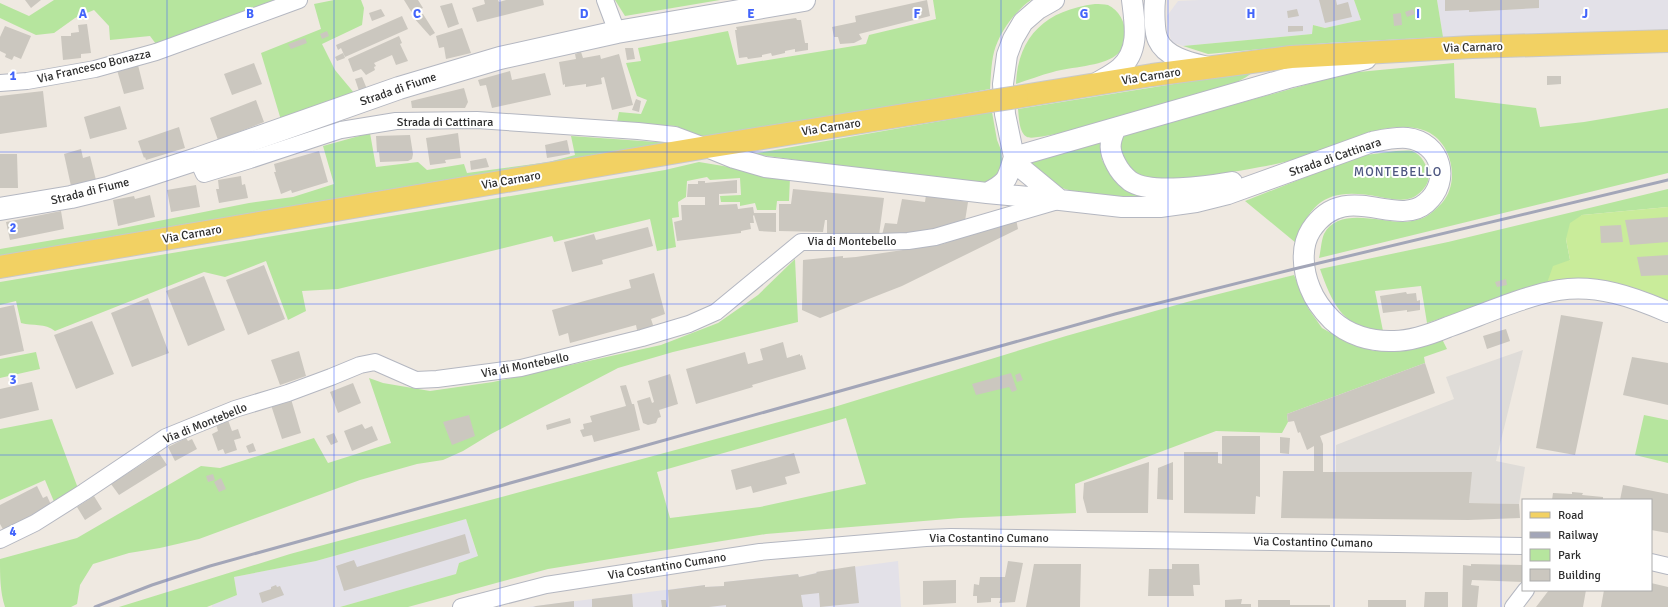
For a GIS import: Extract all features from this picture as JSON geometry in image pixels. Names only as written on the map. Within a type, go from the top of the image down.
[{"type":"main road","name":"Strada di Fiume","points":[[0,209],[71,197],[108,188],[197,159],[431,77],[500,58],[616,32],[804,0]]},
{"type":"main road","name":"Via Carnaro","points":[[0,267],[707,147],[1208,67],[1291,57],[1414,49],[1668,41]]},
{"type":"street","name":"Via Francesco Bonazza","points":[[0,83],[27,81],[95,69],[156,52],[299,0]]},
{"type":"street","points":[[605,0],[616,32]]},
{"type":"street","points":[[1054,0],[1038,9],[1023,22],[1013,39],[1007,55],[1003,84],[1005,114],[1014,157],[1020,168],[1060,200]]},
{"type":"street","points":[[1094,85],[1119,69],[1130,58],[1134,43],[1132,0]]},
{"type":"street","points":[[1155,0],[1154,12],[1158,40],[1166,50],[1186,62],[1208,67]]},
{"type":"street","points":[[1014,157],[1115,130],[1292,77],[1414,49]]},
{"type":"street","name":"Strada di Cattinara","points":[[197,159],[204,174],[341,130],[389,122],[419,120],[477,120],[675,135],[734,158],[765,166],[987,193],[1122,207],[1160,207],[1196,202],[1228,194],[1372,142],[1407,138],[1424,144],[1435,154],[1441,169],[1440,183],[1433,197],[1424,205],[1412,210],[1397,210],[1356,205],[1332,209],[1318,220],[1307,237],[1303,256],[1310,289],[1322,309],[1340,328],[1365,339],[1394,341],[1423,336],[1533,297],[1558,290],[1574,289],[1606,291],[1638,299],[1668,312]]},
{"type":"street","points":[[1115,130],[1110,141],[1112,156],[1118,168],[1130,181],[1143,186],[1179,188],[1223,183],[1295,170]]},
{"type":"street","points":[[987,193],[1002,186],[1009,175],[1014,157]]},
{"type":"street","name":"Via di Montebello","points":[[0,540],[35,523],[166,437],[235,409],[288,393],[331,377],[360,364],[375,362],[416,380],[437,379],[521,368],[642,338],[689,324],[716,312],[801,242],[908,241],[935,237],[1060,200]]},
{"type":"street","name":"Via Costantino Cumano","points":[[460,607],[546,585],[760,552],[933,538],[1144,539],[1522,546]]},
{"type":"street","points":[[1652,562],[1668,566]]},
{"type":"street","points":[[1513,607],[1525,591]]},
{"type":"shaded area","points":[[1354,0],[1361,20],[1325,28],[1313,25],[1312,34],[1183,46],[1171,42],[1167,16],[1178,1]]},
{"type":"shaded area","points":[[1437,0],[1668,0],[1668,29],[1443,37]]},
{"type":"shaded area","points":[[1523,350],[1496,461],[1525,467],[1519,504],[1469,503],[1471,472],[1336,472],[1336,445],[1454,399],[1446,377]]},
{"type":"shaded area","points":[[466,519],[478,557],[459,563],[456,574],[340,607],[212,607],[212,605],[237,595],[234,577],[316,561]]},
{"type":"shaded area","points":[[898,561],[901,607],[528,607],[705,585],[705,587],[724,586],[724,582],[798,574],[799,577],[816,572]]},
{"type":"green space","points":[[54,0],[272,0],[272,3],[156,44],[150,36],[110,40],[109,26],[94,10],[75,18],[54,33],[36,35],[0,18],[0,3],[29,16]]},
{"type":"green space","points":[[334,0],[361,0],[364,8],[362,25],[322,44],[335,70],[355,94],[281,120],[261,53],[321,29],[314,4]]},
{"type":"green space","points":[[615,0],[720,0],[625,16]]},
{"type":"green space","points":[[933,0],[1031,0],[1019,10],[1008,23],[996,45],[993,57],[990,89],[707,139],[676,126],[617,122],[619,112],[641,114],[647,100],[637,96],[626,63],[641,61],[638,48],[728,31],[737,65],[866,44],[869,35],[936,19]]},
{"type":"green space","points":[[1354,0],[1437,0],[1443,37],[1327,43],[1208,54],[1183,46],[1312,34],[1313,25],[1325,28],[1361,20]]},
{"type":"green space","points":[[1095,4],[1108,5],[1114,9],[1123,21],[1125,37],[1121,51],[1115,56],[1102,62],[1060,70],[1016,84],[1022,52],[1029,39],[1038,28],[1049,19],[1063,12],[1078,7]]},
{"type":"green space","points":[[1454,63],[1455,98],[1536,108],[1540,127],[1584,122],[1668,108],[1668,173],[1319,258],[1324,234],[1330,226],[1339,221],[1349,218],[1360,218],[1407,222],[1425,217],[1438,207],[1448,194],[1452,173],[1447,152],[1441,142],[1433,135],[1423,130],[1411,127],[1393,128],[1365,134],[1293,160],[1280,163],[1212,175],[1164,179],[1146,178],[1135,174],[1127,165],[1118,146],[1120,139],[1128,134],[1348,73]]},
{"type":"green space","points":[[1252,73],[1239,81],[1199,95],[1062,133],[1039,137],[1027,137],[1022,132],[1020,124],[1018,109],[1236,74]]},
{"type":"green space","points":[[992,112],[1002,160],[998,176],[983,185],[752,154]]},
{"type":"green space","points":[[370,133],[376,167],[418,162],[427,170],[464,164],[467,173],[549,162],[575,155],[571,136],[671,143],[0,259],[0,249],[118,229],[249,203],[293,197],[334,184],[323,146]]},
{"type":"green space","points":[[1102,141],[1102,160],[1106,166],[1128,191],[1145,198],[1086,194],[1064,189],[1049,181],[1032,164],[1033,161]]},
{"type":"green space","points":[[1396,151],[1412,151],[1416,153],[1425,163],[1428,172],[1428,181],[1426,186],[1420,192],[1410,199],[1402,200],[1364,194],[1337,195],[1326,199],[1317,205],[1309,215],[1302,227],[1296,243],[1245,201],[1366,155]]},
{"type":"green space","points":[[699,162],[790,177],[789,201],[777,201],[776,210],[757,210],[755,203],[740,206],[740,202],[721,202],[720,196],[741,195],[740,178],[710,180],[707,177],[687,181],[686,197],[678,202],[679,217],[672,218],[676,247],[657,251],[650,219],[554,242],[552,236],[338,289],[302,291],[306,311],[288,320],[266,261],[225,277],[204,272],[55,331],[51,328],[43,326],[21,323],[16,301],[0,305],[0,282],[665,170]]},
{"type":"green space","points":[[1668,189],[1668,207],[1582,215],[1566,239],[1570,260],[1547,283],[1427,323],[1421,286],[1375,291],[1383,331],[1366,328],[1353,322],[1346,317],[1334,303],[1320,269],[1448,242]]},
{"type":"green space","points":[[1668,207],[1668,302],[1547,283],[1553,266],[1570,260],[1566,239],[1570,223],[1582,215]]},
{"type":"green space","points":[[795,259],[798,322],[673,352],[618,368],[491,434],[463,451],[443,460],[417,464],[360,480],[199,539],[129,553],[93,564],[80,585],[77,604],[71,607],[5,607],[1,589],[0,559],[77,538],[201,466],[220,468],[314,438],[328,463],[391,443],[369,378],[383,383],[430,391],[493,382],[661,345],[718,323],[758,295]]},
{"type":"green space","points":[[1294,275],[1308,308],[1322,328],[1347,342],[1374,351],[1399,349],[1442,339],[1447,349],[1424,357],[1425,363],[1287,414],[1288,422],[1282,433],[1216,431],[1075,484],[1076,513],[960,518],[766,534],[548,569],[408,607],[340,607],[456,574],[459,563],[478,556],[466,519],[316,561],[234,577],[237,595],[207,607],[119,607],[290,554],[831,408],[1066,336],[1187,302]],"holes":[[[846,418],[866,484],[760,507],[670,518],[657,472]]]},
{"type":"green space","points":[[36,352],[40,369],[0,378],[0,359]]},
{"type":"green space","points":[[1644,415],[1668,420],[1668,463],[1635,455]]},
{"type":"green space","points":[[52,419],[79,491],[55,504],[45,480],[0,500],[0,429]]},
{"type":"building","points":[[25,0],[41,0],[31,8]]},
{"type":"building","points":[[404,0],[418,0],[423,8],[412,13]]},
{"type":"building","points":[[484,0],[498,0],[499,2],[506,0],[543,0],[544,5],[477,22],[472,8],[485,4]]},
{"type":"building","points":[[927,0],[930,16],[859,34],[862,39],[854,43],[840,44],[838,37],[834,37],[832,27],[856,22],[855,16]]},
{"type":"building","points":[[1319,0],[1336,0],[1337,5],[1348,2],[1352,17],[1325,23]]},
{"type":"building","points":[[1445,0],[1539,0],[1539,8],[1469,12],[1469,10],[1445,11]]},
{"type":"building","points":[[452,3],[459,24],[448,28],[440,6]]},
{"type":"building","points":[[381,9],[385,16],[372,21],[369,13]]},
{"type":"building","points":[[1297,9],[1299,16],[1288,18],[1287,11]]},
{"type":"building","points":[[1413,9],[1415,14],[1407,17],[1405,12]]},
{"type":"building","points":[[1401,13],[1402,25],[1394,26],[1393,14]]},
{"type":"building","points":[[423,14],[435,33],[430,36],[413,17]]},
{"type":"building","points":[[402,16],[408,29],[345,57],[341,48],[338,50],[336,45]]},
{"type":"building","points":[[796,18],[797,20],[801,20],[805,43],[808,43],[808,50],[795,52],[795,49],[772,56],[771,53],[762,55],[762,57],[748,59],[747,57],[739,58],[735,30],[737,30],[736,27]]},
{"type":"building","points":[[87,24],[91,53],[81,54],[81,58],[63,60],[61,36],[71,36],[71,33],[79,32],[78,25]]},
{"type":"building","points":[[5,26],[31,36],[21,59],[14,56],[12,60],[5,57],[6,54],[0,51],[0,37]]},
{"type":"building","points":[[1288,26],[1303,26],[1303,31],[1288,32]]},
{"type":"building","points":[[462,28],[471,53],[446,59],[444,47],[439,48],[436,36]]},
{"type":"building","points":[[327,31],[329,36],[322,39],[320,34]]},
{"type":"building","points":[[399,36],[402,43],[400,44],[408,61],[396,65],[392,55],[374,63],[376,66],[374,67],[375,70],[366,75],[361,69],[353,72],[348,59]]},
{"type":"building","points":[[305,38],[307,43],[291,49],[288,44]]},
{"type":"building","points":[[625,48],[633,48],[635,59],[627,60]]},
{"type":"building","points":[[581,52],[583,58],[600,55],[601,59],[619,54],[633,105],[612,110],[604,77],[601,78],[602,84],[586,87],[586,84],[565,87],[565,84],[563,85],[559,62],[576,59],[575,54]]},
{"type":"building","points":[[343,53],[345,58],[337,61],[335,57]]},
{"type":"building","points":[[254,63],[262,84],[232,95],[224,74]]},
{"type":"building","points":[[138,65],[144,89],[124,94],[117,70]]},
{"type":"building","points":[[510,71],[512,80],[545,73],[551,95],[492,108],[486,85],[480,86],[478,80]]},
{"type":"building","points":[[1547,76],[1561,76],[1561,84],[1547,85]]},
{"type":"building","points":[[362,77],[367,89],[359,91],[355,79]]},
{"type":"building","points":[[464,88],[468,102],[465,108],[412,108],[411,101]]},
{"type":"building","points":[[43,91],[47,127],[0,134],[0,96]]},
{"type":"building","points":[[636,99],[641,101],[639,112],[632,110]]},
{"type":"building","points":[[256,100],[264,122],[218,140],[210,118]]},
{"type":"building","points":[[120,106],[127,129],[90,139],[84,117]]},
{"type":"building","points":[[179,127],[185,148],[146,160],[145,157],[144,158],[138,141]]},
{"type":"building","points":[[458,133],[461,158],[445,160],[446,163],[430,165],[426,138]]},
{"type":"building","points":[[410,135],[413,154],[412,159],[408,161],[380,162],[379,152],[377,152],[376,136]]},
{"type":"building","points":[[567,140],[570,154],[547,158],[545,145]]},
{"type":"building","points":[[81,149],[83,158],[90,156],[96,180],[71,186],[64,154]]},
{"type":"building","points":[[319,151],[328,182],[292,193],[291,190],[281,194],[274,172],[276,172],[274,164]]},
{"type":"building","points":[[0,154],[17,154],[18,188],[0,188]]},
{"type":"building","points":[[486,158],[489,167],[471,170],[470,161]]},
{"type":"building","points":[[241,176],[242,185],[245,184],[248,198],[219,203],[216,189],[219,189],[218,180]]},
{"type":"building","points":[[737,180],[737,193],[719,194],[719,205],[737,204],[738,209],[753,207],[754,213],[776,213],[776,232],[759,231],[754,215],[754,223],[750,223],[751,229],[741,231],[741,233],[677,241],[674,222],[682,220],[681,205],[705,205],[705,197],[687,197],[688,184],[698,184],[698,181],[705,181],[705,183]]},
{"type":"building","points":[[196,185],[200,207],[171,212],[167,190]]},
{"type":"building","points":[[793,189],[884,198],[879,235],[827,234],[827,220],[825,220],[823,232],[779,231],[779,204],[791,204]]},
{"type":"building","points":[[150,195],[155,217],[118,226],[113,200],[134,196],[135,199]]},
{"type":"building","points":[[926,195],[968,202],[965,221],[932,232],[882,235],[885,223],[897,224],[902,199],[925,202]]},
{"type":"building","points":[[61,211],[64,229],[10,240],[6,222]]},
{"type":"building","points":[[1668,217],[1668,242],[1630,245],[1625,220]]},
{"type":"building","points":[[1016,219],[1018,229],[902,286],[820,318],[802,310],[803,260],[843,256],[843,258],[856,257],[943,244],[999,222]]},
{"type":"building","points":[[1621,225],[1623,242],[1601,243],[1600,226]]},
{"type":"building","points":[[648,227],[653,246],[602,260],[603,264],[572,272],[564,242],[594,234],[596,240]]},
{"type":"building","points":[[1668,255],[1668,275],[1641,276],[1637,257]]},
{"type":"building","points":[[264,265],[285,319],[248,335],[226,280]]},
{"type":"building","points":[[654,273],[665,314],[651,319],[655,331],[638,335],[636,325],[570,343],[568,333],[559,336],[552,310],[631,288],[629,280]]},
{"type":"building","points":[[204,276],[225,330],[188,346],[166,291]]},
{"type":"building","points":[[1506,279],[1507,285],[1497,287],[1495,282]]},
{"type":"building","points":[[1406,292],[1407,294],[1416,293],[1417,301],[1420,300],[1420,310],[1383,313],[1380,296]]},
{"type":"building","points":[[148,298],[169,353],[132,367],[111,313]]},
{"type":"building","points":[[14,305],[24,351],[0,356],[0,308]]},
{"type":"building","points":[[1561,315],[1603,322],[1575,455],[1536,448]]},
{"type":"building","points":[[92,321],[114,374],[76,389],[54,335]]},
{"type":"building","points":[[1506,329],[1510,341],[1487,349],[1483,336]]},
{"type":"building","points":[[783,342],[787,358],[800,354],[800,356],[802,355],[806,369],[696,404],[686,369],[745,352],[748,364],[763,360],[760,349]]},
{"type":"building","points":[[299,351],[306,376],[280,385],[271,360]]},
{"type":"building","points":[[1632,357],[1668,363],[1668,405],[1623,395]]},
{"type":"building","points":[[1425,363],[1435,393],[1320,436],[1323,444],[1323,472],[1472,472],[1469,503],[1519,504],[1520,518],[1468,520],[1281,518],[1283,471],[1314,471],[1314,446],[1307,450],[1300,432],[1298,433],[1294,421],[1288,422],[1287,414]]},
{"type":"building","points":[[1011,373],[1017,390],[1012,392],[1009,387],[976,395],[972,384]]},
{"type":"building","points":[[1020,373],[1023,380],[1017,382],[1015,375]]},
{"type":"building","points":[[670,374],[678,404],[659,410],[661,417],[658,418],[656,423],[648,425],[643,423],[637,401],[650,397],[652,403],[654,402],[648,381]]},
{"type":"building","points":[[32,382],[39,410],[0,419],[0,389]]},
{"type":"building","points":[[353,383],[361,403],[338,413],[330,392]]},
{"type":"building","points":[[626,385],[632,404],[634,404],[640,430],[594,442],[592,435],[583,437],[580,430],[584,429],[583,424],[592,422],[590,416],[626,406],[620,386]]},
{"type":"building","points":[[291,399],[301,433],[282,439],[271,405]]},
{"type":"building","points":[[469,415],[475,436],[452,445],[443,422]]},
{"type":"building","points":[[570,418],[571,423],[547,430],[546,425]]},
{"type":"building","points":[[228,420],[232,431],[238,429],[241,438],[234,440],[237,450],[225,454],[223,449],[218,451],[212,434],[218,431],[216,424]]},
{"type":"building","points":[[362,424],[365,429],[372,426],[378,440],[352,451],[344,431]]},
{"type":"building","points":[[334,433],[338,442],[331,445],[326,436]]},
{"type":"building","points":[[1222,436],[1260,436],[1260,497],[1256,496],[1255,514],[1184,513],[1184,452],[1218,452],[1218,463],[1222,464]]},
{"type":"building","points":[[1280,437],[1290,438],[1289,454],[1280,453]]},
{"type":"building","points":[[186,438],[188,441],[192,439],[197,449],[175,461],[168,447]]},
{"type":"building","points":[[253,443],[256,451],[249,453],[246,446]]},
{"type":"building","points":[[159,453],[167,465],[119,495],[111,484]]},
{"type":"building","points":[[794,453],[800,473],[785,477],[787,484],[753,493],[751,486],[736,490],[731,470]]},
{"type":"building","points":[[1149,462],[1148,513],[1087,513],[1083,498],[1084,483]]},
{"type":"building","points":[[1173,462],[1173,500],[1157,499],[1158,468]]},
{"type":"building","points":[[213,474],[215,480],[208,482],[206,476]]},
{"type":"building","points":[[221,478],[226,489],[219,492],[214,482]]},
{"type":"building","points":[[1623,485],[1668,494],[1668,533],[1652,530],[1652,499],[1620,499]]},
{"type":"building","points":[[37,486],[43,498],[47,496],[53,509],[5,533],[0,524],[0,505]]},
{"type":"building","points":[[1572,492],[1583,493],[1582,495],[1603,497],[1603,499],[1552,499],[1553,493],[1572,494]]},
{"type":"building","points":[[94,496],[102,509],[85,520],[77,507]]},
{"type":"building","points":[[465,534],[470,553],[344,591],[336,566],[354,560],[357,567]]},
{"type":"building","points":[[1008,561],[1023,563],[1015,602],[999,603],[1001,598],[991,598],[991,602],[977,603],[977,596],[973,596],[974,584],[979,585],[980,577],[1005,577]]},
{"type":"building","points":[[1034,564],[1081,564],[1080,607],[1026,607]]},
{"type":"building","points":[[1172,564],[1199,564],[1200,585],[1193,585],[1194,596],[1148,596],[1149,569],[1172,569]]},
{"type":"building","points":[[1471,564],[1522,565],[1522,582],[1472,580],[1471,585],[1479,586],[1477,607],[1462,607],[1463,565],[1471,566]]},
{"type":"building","points":[[855,566],[859,603],[820,607],[819,593],[801,595],[803,607],[726,607],[726,605],[709,607],[669,607],[668,590],[705,585],[705,587],[724,586],[724,582],[798,574],[799,577],[817,573],[816,572]]},
{"type":"building","points":[[956,580],[956,603],[923,605],[923,581]]},
{"type":"building","points":[[1652,583],[1668,587],[1668,607],[1601,607],[1604,591],[1652,591]]},
{"type":"building","points":[[276,585],[277,587],[280,586],[284,595],[262,603],[259,593],[271,589],[271,587]]},
{"type":"building","points":[[1548,591],[1586,591],[1583,607],[1536,607]]},
{"type":"building","points":[[1425,592],[1448,592],[1448,607],[1424,607]]},
{"type":"building","points":[[632,594],[633,607],[592,607],[592,599]]},
{"type":"building","points":[[1242,599],[1241,604],[1251,604],[1251,607],[1225,607],[1225,600]]},
{"type":"building","points":[[661,600],[666,600],[667,607],[662,607]]},
{"type":"building","points":[[1258,600],[1290,600],[1290,605],[1330,605],[1330,607],[1258,607]]},
{"type":"building","points":[[1368,600],[1406,600],[1406,607],[1368,607]]},
{"type":"building","points":[[574,601],[574,607],[533,607],[536,606]]},
{"type":"railway","points":[[95,607],[152,585],[210,566],[1115,314],[1294,269],[1668,180]]},
{"type":"district","name":"MONTEBELLO","points":[[1398,171]]}]
